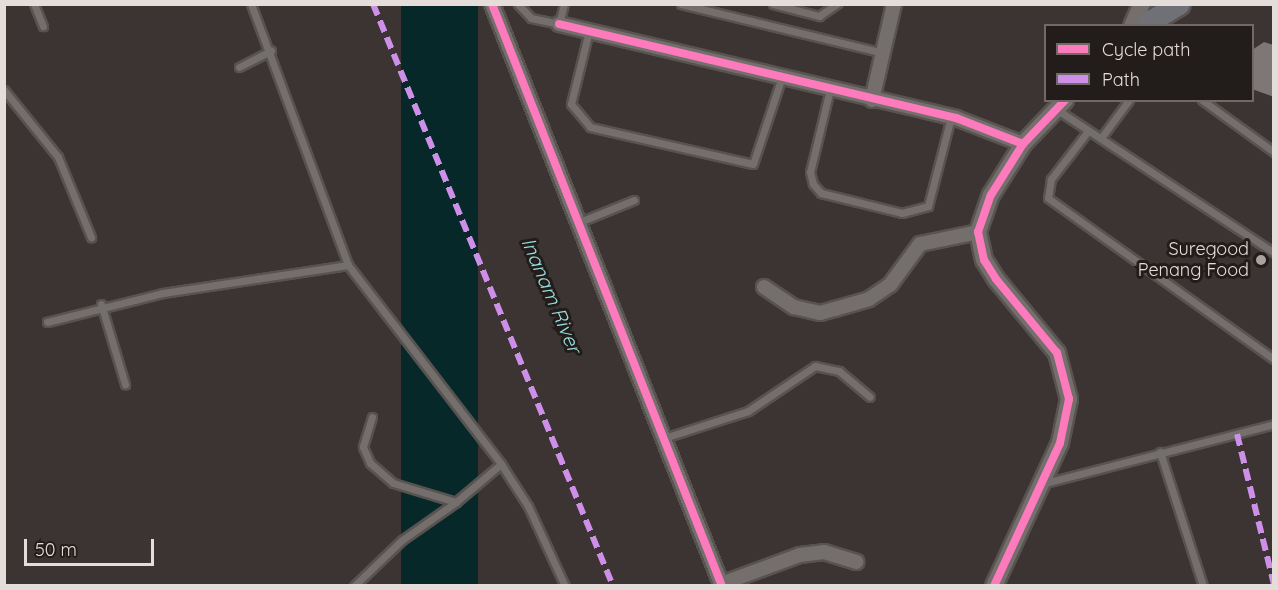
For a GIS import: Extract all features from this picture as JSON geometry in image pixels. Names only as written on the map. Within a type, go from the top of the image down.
[{"type":"main road","points":[[1142,20],[1179,4]]},
{"type":"street","points":[[492,4],[582,221],[722,585],[800,555],[824,552],[857,562]]},
{"type":"street","points":[[872,100],[894,4]]},
{"type":"street","points":[[1142,20],[1162,4]]},
{"type":"street","points":[[559,24],[951,117],[1023,144]]},
{"type":"street","points":[[994,585],[1065,420],[1066,375],[1057,352],[984,260],[978,232],[992,195],[1023,144],[1060,105]]},
{"type":"street","points":[[764,287],[794,307],[820,313],[836,309],[869,299],[890,285],[920,244],[978,232]]},
{"type":"lane","points":[[34,4],[43,26]]},
{"type":"lane","points":[[251,4],[271,51],[348,266],[501,464],[528,506],[565,585]]},
{"type":"lane","points":[[518,4],[531,18],[559,24],[564,4]]},
{"type":"lane","points":[[681,4],[883,53]]},
{"type":"lane","points":[[772,4],[819,16],[837,4]]},
{"type":"lane","points":[[589,31],[571,104],[590,127],[753,164],[782,76]]},
{"type":"lane","points":[[239,67],[271,51]]},
{"type":"lane","points":[[830,89],[810,172],[813,184],[822,193],[902,213],[928,206],[951,117]]},
{"type":"lane","points":[[4,90],[58,157],[91,237]]},
{"type":"lane","points":[[1101,138],[1128,102]]},
{"type":"lane","points":[[1205,102],[1274,152]]},
{"type":"lane","points":[[1060,105],[1088,131],[1274,253]]},
{"type":"lane","points":[[1088,131],[1051,179],[1048,198],[1274,359]]},
{"type":"lane","points":[[582,221],[634,200]]},
{"type":"lane","points":[[47,322],[101,304],[348,266]]},
{"type":"lane","points":[[101,304],[125,384]]},
{"type":"lane","points":[[664,438],[748,411],[816,366],[839,371],[870,397]]},
{"type":"lane","points":[[372,417],[363,447],[370,463],[393,483],[456,502]]},
{"type":"lane","points":[[1039,484],[1274,424]]},
{"type":"lane","points":[[1160,452],[1203,585]]},
{"type":"lane","points":[[354,585],[402,540],[456,502],[501,464]]},
{"type":"water","points":[[401,5],[478,5],[478,586],[401,586]]},
{"type":"building","points":[[1264,42],[1274,45],[1274,97],[1254,90],[1254,49]]},
{"type":"marked path","points":[[373,4],[613,586]]},
{"type":"marked path","points":[[1237,434],[1274,585]]},
{"type":"cycle path","points":[[492,4],[722,586]]},
{"type":"cycle path","points":[[559,24],[956,118],[1023,144]]},
{"type":"cycle path","points":[[994,586],[1060,443],[1069,399],[1057,353],[996,279],[984,260],[978,232],[991,195],[1023,144],[1063,102]]},
{"type":"place","name":"Suregood Penang Food","points":[[1261,260]]},
{"type":"water label","name":"Inanam River","points":[[552,295]]}]
